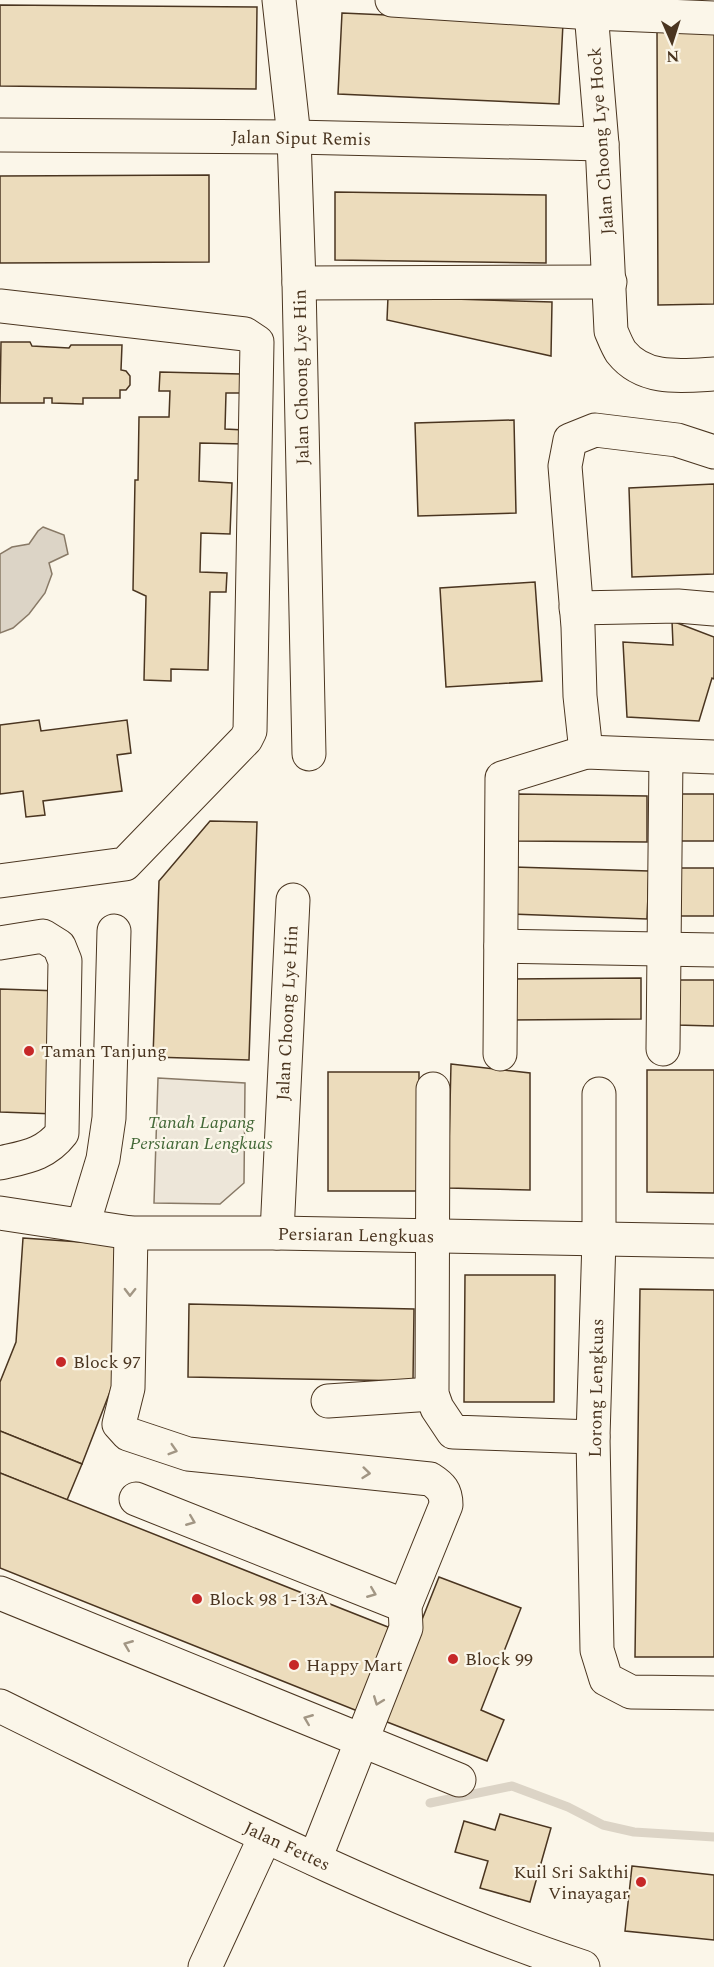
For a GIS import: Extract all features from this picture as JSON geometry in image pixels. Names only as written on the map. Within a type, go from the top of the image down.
[{"type":"street","name":"Jalan Choong Lye Hin","points":[[279,0],[294,137],[309,754]]},
{"type":"street","points":[[392,0],[591,6],[714,18]]},
{"type":"street","name":"Jalan Choong Lye Hock","points":[[591,6],[602,144],[611,331],[620,351],[634,364],[656,375],[714,374]]},
{"type":"street","name":"Jalan Siput Remis","points":[[0,135],[294,137],[602,144]]},
{"type":"street","points":[[299,283],[610,282]]},
{"type":"street","points":[[0,306],[245,334],[257,342],[250,731],[246,739],[125,864],[0,881]]},
{"type":"street","points":[[586,752],[580,696],[565,466],[570,440],[595,430],[677,440],[714,452]]},
{"type":"street","points":[[576,608],[678,606],[714,609]]},
{"type":"street","points":[[500,1054],[502,778],[586,752],[714,757]]},
{"type":"street","points":[[663,1049],[666,756]]},
{"type":"street","name":"Jalan Choong Lye Hin","points":[[277,1233],[293,900]]},
{"type":"street","points":[[82,1225],[104,1159],[109,1118],[114,931]]},
{"type":"street","points":[[0,943],[43,936],[60,946],[65,961],[62,1134],[53,1145],[33,1155],[0,1162]]},
{"type":"street","points":[[501,946],[714,950]]},
{"type":"street","points":[[433,1089],[432,1394],[437,1408],[453,1432],[593,1437]]},
{"type":"street","name":"Lorong Lengkuas","points":[[599,1094],[599,1239],[593,1437],[597,1650],[606,1679],[631,1692],[714,1693]]},
{"type":"street","name":"Persiaran Lengkuas","points":[[0,1213],[131,1233],[277,1233],[714,1241]]},
{"type":"street","points":[[131,1233],[128,1388],[119,1424],[128,1434],[188,1454],[430,1479],[441,1486],[446,1494],[446,1504],[405,1606],[406,1628],[315,1859]]},
{"type":"street","points":[[328,1401],[432,1394]]},
{"type":"street","points":[[136,1499],[405,1606]]},
{"type":"street","points":[[0,1593],[459,1780]]},
{"type":"street","name":"Jalan Fettes","points":[[0,1706],[265,1837],[468,1924],[581,1967]]},
{"type":"street","points":[[207,1966],[265,1837]]},
{"type":"green space","name":"Tanah Lapang Persiaran Lengkuas","points":[[158,1078],[245,1083],[244,1183],[220,1204],[154,1203]]},
{"type":"shaded area","points":[[43,527],[64,535],[68,554],[49,563],[52,574],[45,593],[29,614],[13,628],[0,633],[0,554],[12,547],[29,544]]},
{"type":"building","points":[[0,5],[257,7],[256,89],[0,86]]},
{"type":"building","points":[[342,13],[563,23],[559,104],[338,94]]},
{"type":"building","points":[[657,30],[714,30],[714,304],[658,305]]},
{"type":"building","points":[[209,175],[209,262],[0,263],[0,176]]},
{"type":"building","points":[[335,192],[546,195],[546,263],[335,260]]},
{"type":"building","points":[[388,297],[552,302],[551,356],[387,320]]},
{"type":"building","points":[[1,342],[30,342],[32,346],[69,348],[71,345],[122,345],[121,370],[126,371],[130,376],[130,385],[126,390],[120,390],[120,398],[83,398],[83,404],[52,403],[52,398],[44,398],[44,403],[0,403]]},
{"type":"building","points":[[160,372],[241,374],[241,393],[226,393],[225,429],[244,430],[244,444],[200,443],[199,481],[232,483],[230,534],[201,533],[200,572],[227,573],[226,592],[210,592],[208,670],[171,669],[171,681],[144,680],[146,596],[133,590],[135,480],[138,480],[139,417],[169,417],[170,391],[159,391]]},
{"type":"building","points":[[514,420],[516,513],[418,516],[415,423]]},
{"type":"building","points":[[714,484],[714,574],[632,577],[629,488]]},
{"type":"building","points":[[535,582],[542,681],[446,687],[440,588]]},
{"type":"building","points":[[672,621],[714,637],[714,679],[712,678],[699,721],[627,717],[623,642],[673,645]]},
{"type":"building","points":[[39,720],[41,731],[127,720],[131,753],[117,755],[122,791],[43,801],[45,815],[26,817],[23,791],[0,794],[0,725]]},
{"type":"building","points":[[518,794],[647,796],[647,842],[518,841]]},
{"type":"building","points":[[680,794],[714,794],[714,841],[681,841]]},
{"type":"building","points":[[210,821],[257,822],[249,1060],[153,1057],[159,881]]},
{"type":"building","points":[[513,867],[649,871],[647,919],[511,914]]},
{"type":"building","points":[[679,868],[714,868],[714,916],[679,916]]},
{"type":"building","points":[[641,978],[641,1019],[509,1020],[509,979]]},
{"type":"building","points":[[677,980],[714,980],[714,1026],[676,1025]]},
{"type":"building","name":"Taman Tanjung","points":[[0,989],[60,991],[56,1114],[0,1112]]},
{"type":"building","points":[[451,1064],[530,1073],[530,1190],[448,1188]]},
{"type":"building","points":[[647,1070],[714,1070],[714,1193],[647,1192]]},
{"type":"building","points":[[328,1072],[419,1072],[419,1191],[328,1191]]},
{"type":"building","name":"Block 97","points":[[23,1238],[123,1245],[113,1384],[82,1464],[0,1431],[0,1382],[16,1342]]},
{"type":"building","points":[[465,1275],[555,1275],[554,1402],[464,1402]]},
{"type":"building","points":[[640,1289],[714,1290],[714,1657],[635,1657]]},
{"type":"building","points":[[189,1304],[414,1309],[413,1381],[188,1377]]},
{"type":"building","points":[[0,1431],[82,1464],[67,1500],[0,1473]]},
{"type":"building","name":"Block 98 1-13A","points":[[0,1473],[393,1629],[360,1712],[0,1568]]},
{"type":"building","name":"Block 99","points":[[439,1577],[521,1608],[481,1710],[504,1720],[487,1761],[382,1720]]},
{"type":"building","points":[[500,1814],[551,1828],[530,1902],[480,1888],[488,1861],[455,1852],[464,1821],[495,1830]]},
{"type":"building","points":[[632,1866],[714,1875],[714,1940],[625,1931]]},
{"type":"waterway","points":[[430,1803],[512,1786],[568,1807],[603,1825],[634,1832],[714,1837]]},
{"type":"place","name":"Taman Tanjung","points":[[29,1051]]},
{"type":"place","name":"Block 97","points":[[61,1362]]},
{"type":"place","name":"Block 98 1-13A","points":[[197,1599]]},
{"type":"place","name":"Block 99","points":[[453,1659]]},
{"type":"place","name":"Happy Mart","points":[[294,1665]]},
{"type":"place","name":"Kuil Sri Sakthi Vinayagar","points":[[641,1882]]}]
